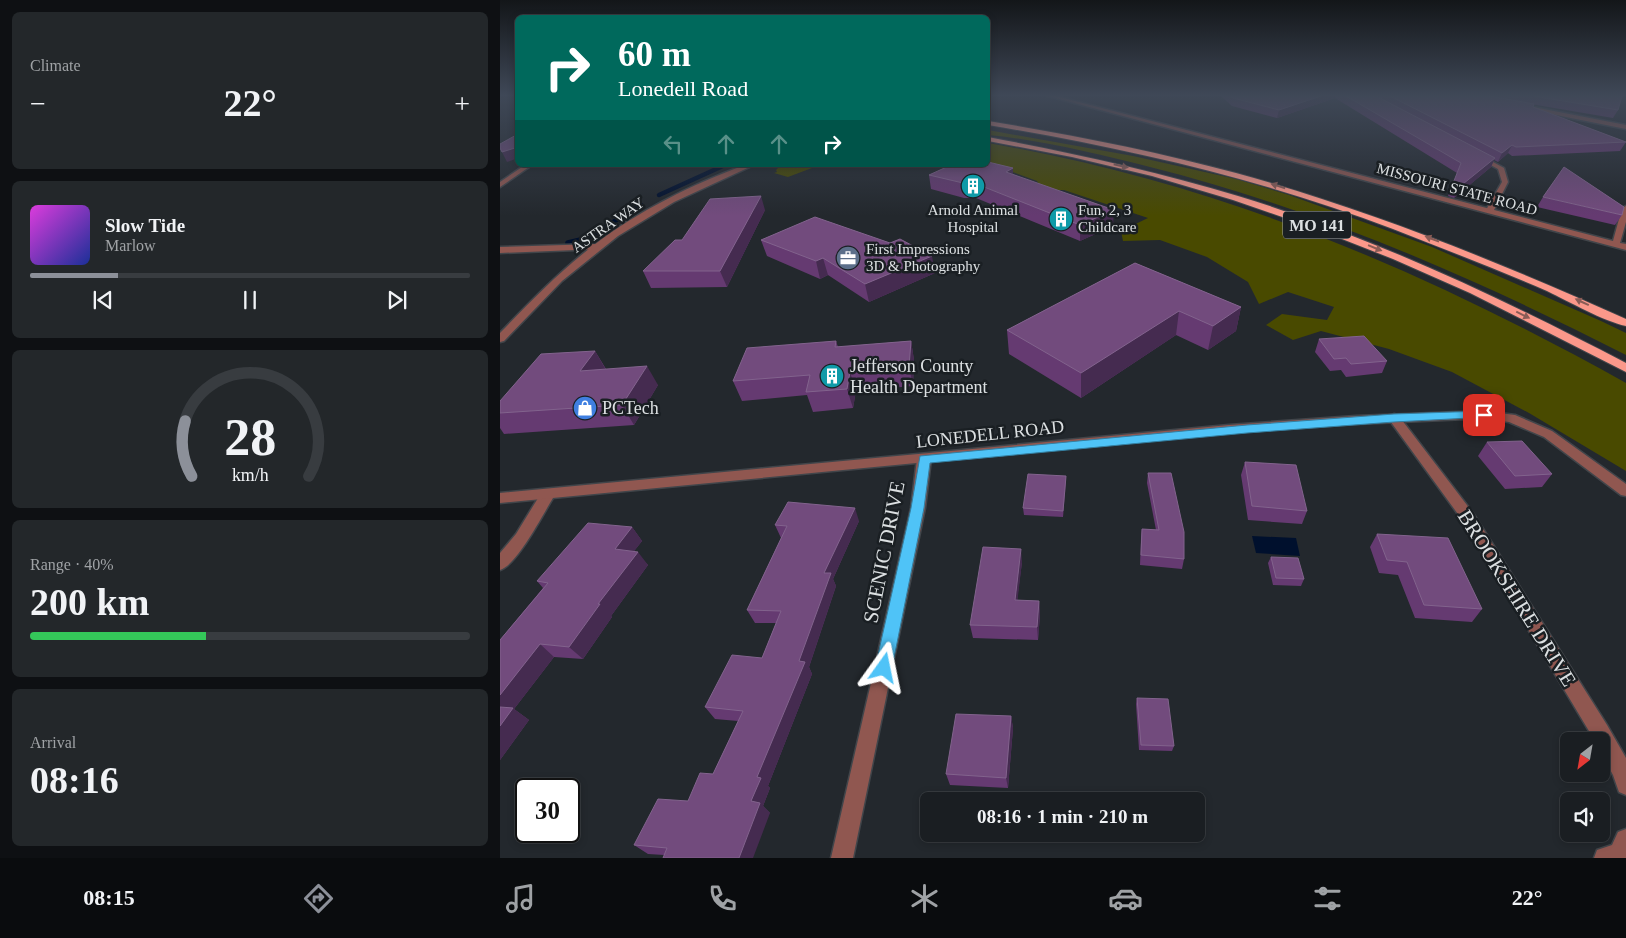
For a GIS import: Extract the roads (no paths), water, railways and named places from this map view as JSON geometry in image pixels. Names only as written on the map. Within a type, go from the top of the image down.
[{"type":"highway","points":[[1051,136],[1106,143]]},
{"type":"highway","name":"MO 141","points":[[1065,136],[1106,143],[1206,166],[1341,206],[1507,269],[1626,323]]},
{"type":"highway","name":"MO 141","points":[[990,139],[1083,157],[1165,177],[1303,220],[1402,259],[1463,286],[1626,368]]},
{"type":"street","name":"MISSOURI STATE ROAD","points":[[1205,136],[1626,246]]},
{"type":"street","points":[[1471,152],[1501,168],[1505,182],[1490,210]]},
{"type":"street","points":[[500,185],[526,167]]},
{"type":"street","name":"ASTRA WAY","points":[[500,338],[558,281],[597,247],[668,201],[704,183],[746,167]]},
{"type":"street","points":[[1616,244],[1626,208]]},
{"type":"street","points":[[500,250],[597,247]]},
{"type":"street","name":"LONEDELL ROAD","points":[[500,498],[1194,433],[1394,418],[1484,415],[1511,418],[1548,434],[1626,491]]},
{"type":"street","name":"BROOKSHIRE DRIVE","points":[[1394,418],[1468,517],[1600,732],[1622,771],[1626,785]]},
{"type":"street","name":"SCENIC DRIVE","points":[[842,858],[918,508],[924,459]]},
{"type":"street","points":[[500,564],[521,538],[548,494]]},
{"type":"street","points":[[1605,858],[1619,854],[1626,840]]},
{"type":"water","points":[[1252,536],[1296,538],[1300,556],[1256,553]]},
{"type":"waterway","points":[[659,195],[721,167]]},
{"type":"waterway","points":[[580,240],[587,238],[641,205]]},
{"type":"waterway","points":[[568,243],[585,239]]},
{"type":"place","name":"Arnold Animal Hospital","points":[[973,186]]},
{"type":"place","name":"Fun, 2, 3 Childcare","points":[[1061,219]]},
{"type":"place","name":"First Impressions 3D & Photography","points":[[848,258]]},
{"type":"place","name":"Jefferson County Health Department","points":[[832,376]]},
{"type":"place","name":"PCTech","points":[[585,408]]}]
